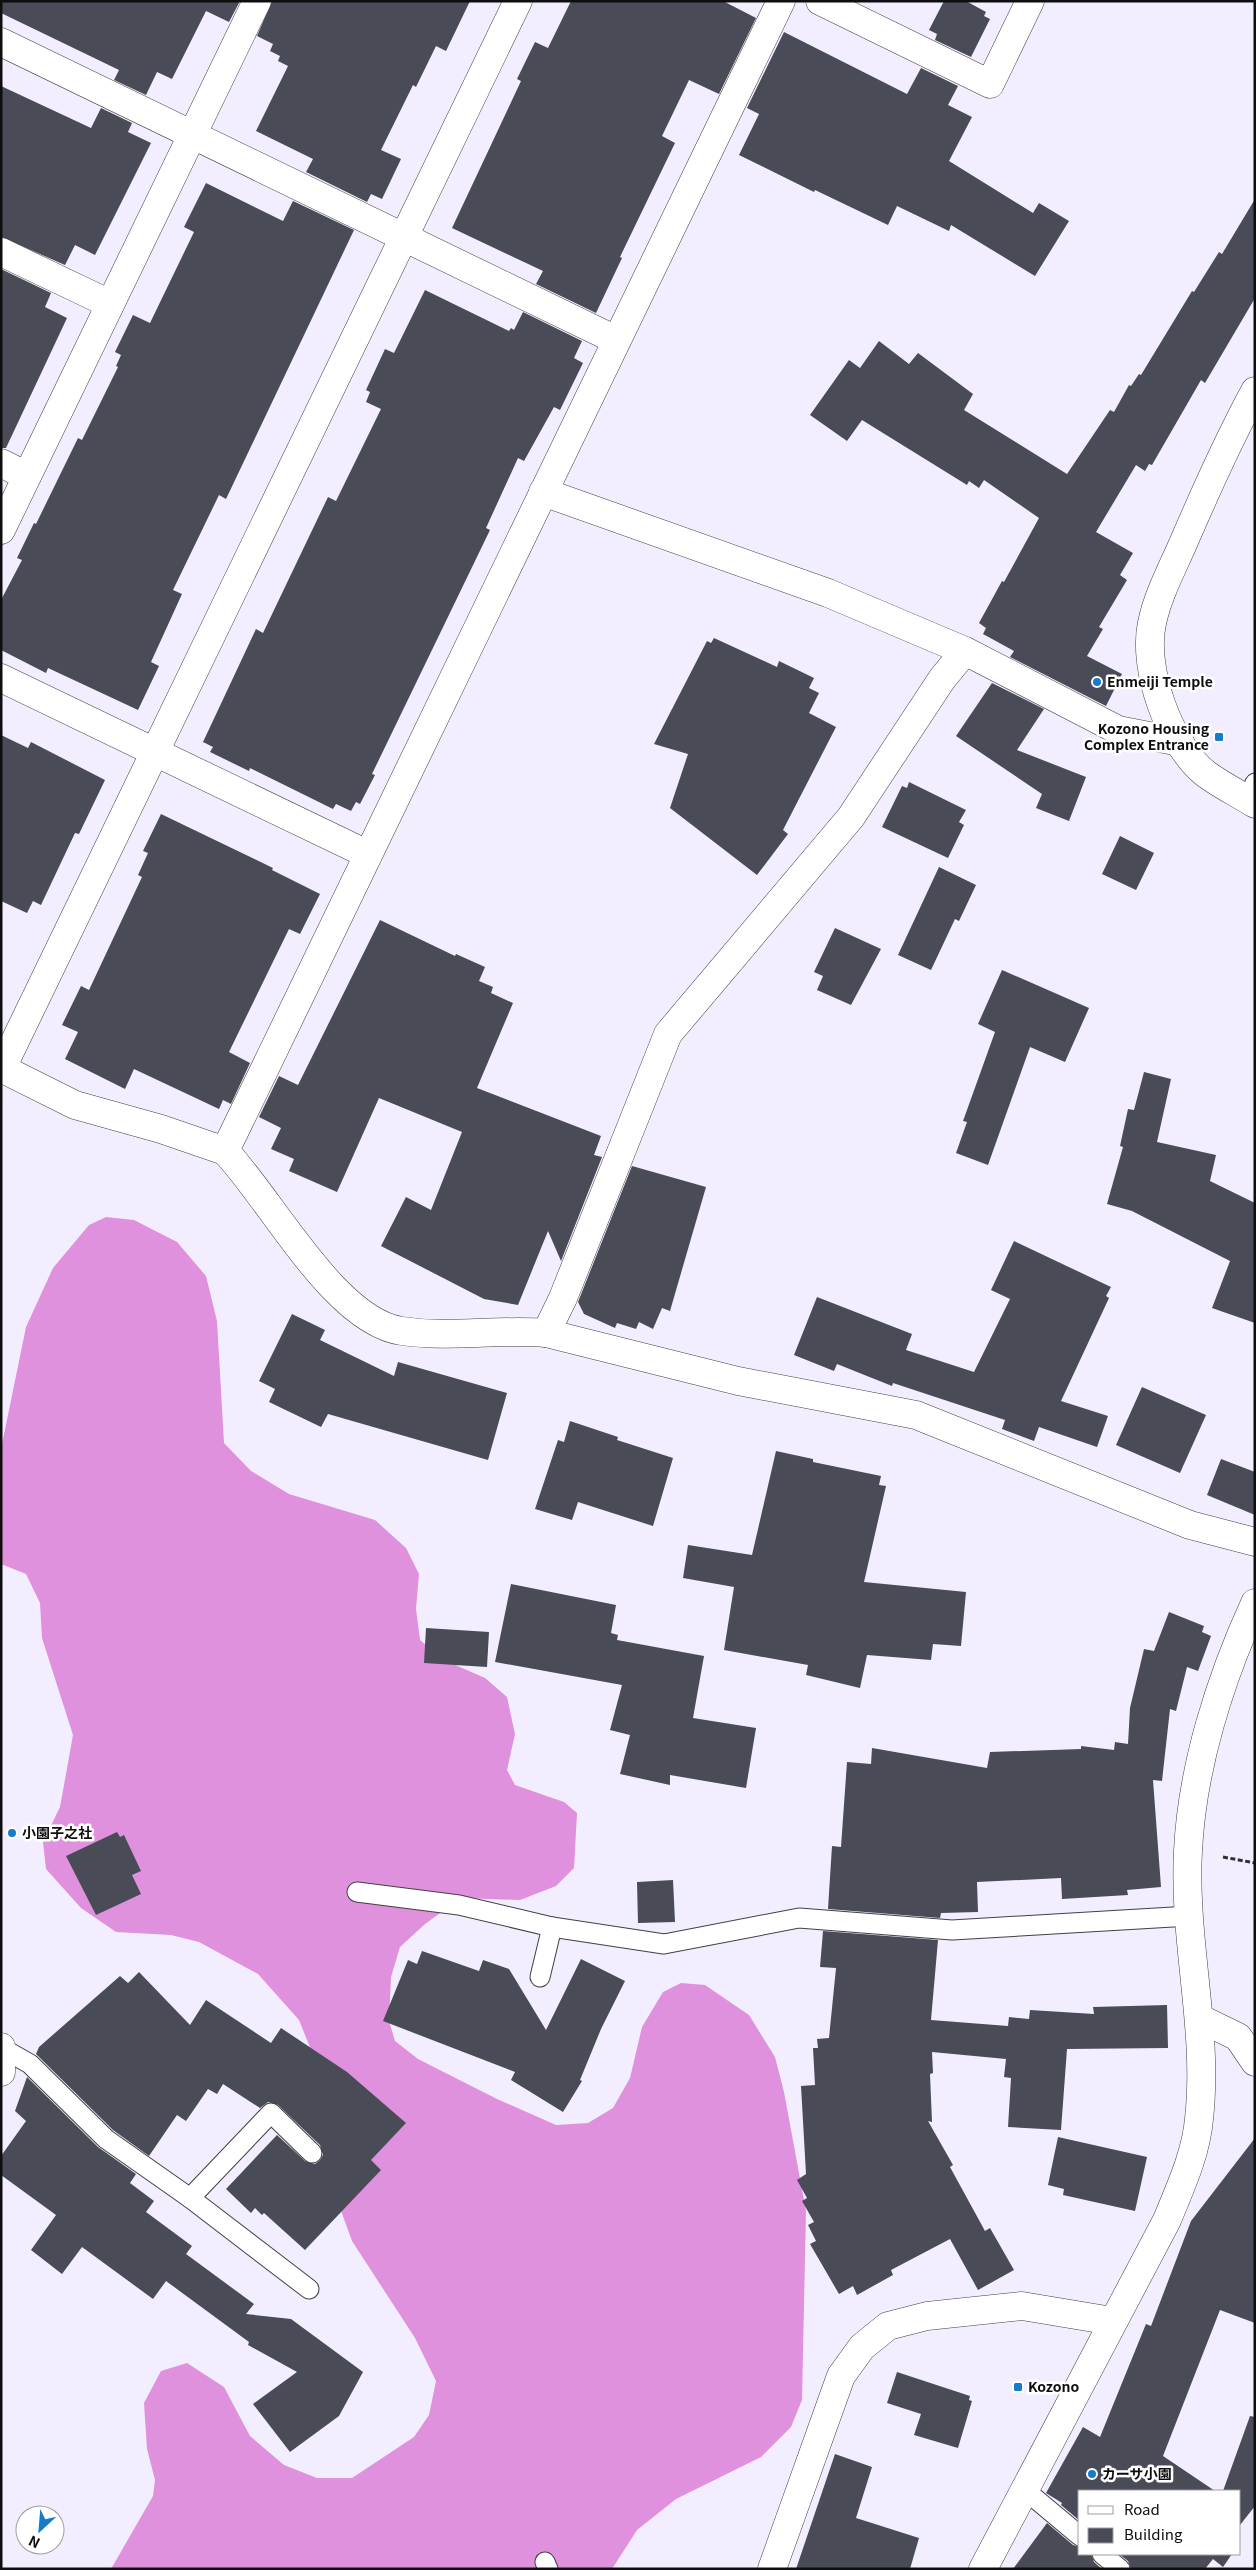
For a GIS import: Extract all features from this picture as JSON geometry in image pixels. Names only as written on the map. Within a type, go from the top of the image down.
[{"type":"street","points":[[1,530],[256,1]]},
{"type":"street","points":[[518,1],[1,1068],[75,1105],[170,1132],[225,1151],[326,1279],[361,1313],[380,1325],[402,1331],[443,1333],[517,1331],[546,1333],[738,1381],[916,1415],[1190,1525],[1255,1542]]},
{"type":"street","points":[[225,1151],[781,1]]},
{"type":"street","points":[[820,1],[990,84],[1030,1]]},
{"type":"street","points":[[1,42],[616,340]]},
{"type":"street","points":[[1,252],[110,304]]},
{"type":"street","points":[[1252,795],[1205,773],[1180,742],[1159,700],[1149,662],[1152,623],[1167,580],[1222,452],[1255,391]]},
{"type":"street","points":[[1,463],[27,476]]},
{"type":"street","points":[[543,492],[828,593],[965,651],[1118,730],[1180,742]]},
{"type":"street","points":[[546,1333],[563,1298],[668,1034],[851,817],[942,679],[965,651]]},
{"type":"street","points":[[1,678],[367,854]]},
{"type":"street","points":[[983,2569],[1112,2321],[1167,2220],[1186,2175],[1199,2121],[1202,2074],[1190,1916],[1188,1851],[1197,1786],[1214,1708],[1240,1635],[1255,1604]]},
{"type":"street","points":[[1199,2018],[1238,2037],[1255,2062]]},
{"type":"street","points":[[772,2569],[841,2376],[862,2347],[888,2326],[927,2316],[1022,2306],[1112,2321]]},
{"type":"lane","points":[[356,1892],[459,1905],[552,1927],[664,1944],[799,1918],[952,1930],[1190,1916]]},
{"type":"lane","points":[[540,1977],[552,1927]]},
{"type":"lane","points":[[2,2056],[30,2064],[106,2139],[190,2198],[308,2289]]},
{"type":"lane","points":[[190,2198],[271,2113],[312,2152]]},
{"type":"lane","points":[[1025,2490],[1078,2534]]},
{"type":"lane","points":[[1103,2555],[1120,2569]]},
{"type":"shaded area","points":[[106,1217],[134,1220],[177,1242],[206,1276],[217,1321],[224,1443],[251,1471],[289,1494],[375,1520],[406,1548],[419,1574],[416,1609],[420,1640],[444,1660],[485,1678],[507,1697],[515,1734],[507,1770],[515,1785],[564,1802],[577,1813],[574,1868],[556,1886],[520,1900],[461,1898],[425,1924],[400,1947],[391,1977],[389,2021],[395,2041],[418,2059],[497,2099],[556,2125],[588,2123],[613,2108],[630,2078],[642,2027],[663,1992],[681,1983],[705,1985],[749,2015],[775,2057],[784,2092],[806,2211],[802,2400],[791,2427],[761,2457],[676,2499],[637,2530],[612,2569],[111,2569],[153,2496],[155,2480],[147,2449],[144,2403],[161,2371],[187,2363],[224,2387],[250,2436],[284,2465],[317,2478],[352,2478],[414,2437],[429,2415],[436,2381],[415,2338],[352,2241],[325,2167],[315,2060],[299,2020],[258,1974],[199,1942],[171,1935],[116,1932],[81,1908],[46,1869],[43,1842],[60,1807],[73,1735],[42,1638],[40,1603],[26,1574],[1,1564],[1,1449],[26,1327],[53,1268],[89,1225]]},
{"type":"building","points":[[1,1],[240,1],[229,22],[206,11],[172,79],[157,72],[146,95],[114,80],[119,70],[1,13]]},
{"type":"building","points":[[272,1],[470,1],[446,51],[436,46],[416,87],[413,85],[381,150],[401,159],[382,199],[371,194],[367,202],[306,172],[313,159],[256,131],[288,66],[278,61],[280,56],[270,51],[273,44],[257,36]]},
{"type":"building","points":[[571,1],[723,1],[756,18],[719,94],[689,80],[662,136],[675,143],[620,257],[622,258],[596,313],[536,284],[543,271],[452,228],[521,81],[517,79],[535,42],[548,48]]},
{"type":"building","points":[[944,1],[966,1],[986,12],[984,16],[990,19],[971,57],[935,40],[937,34],[929,30]]},
{"type":"building","points":[[784,32],[907,94],[921,68],[958,86],[948,105],[972,117],[949,161],[1033,213],[1039,203],[1069,221],[1035,276],[951,225],[949,231],[897,206],[888,225],[815,190],[814,192],[739,155],[759,114],[747,108]]},
{"type":"building","points":[[1,86],[91,128],[101,108],[132,123],[128,132],[151,143],[95,255],[75,245],[65,265],[1,237]]},
{"type":"building","points":[[206,183],[283,221],[293,201],[354,230],[226,499],[219,495],[173,590],[182,594],[151,662],[159,666],[138,710],[48,668],[46,673],[1,650],[1,600],[22,560],[17,558],[34,523],[36,524],[78,438],[82,440],[118,367],[116,366],[121,355],[115,352],[133,315],[150,323],[194,232],[184,227]]},
{"type":"building","points":[[1255,199],[1255,298],[1205,383],[1201,380],[1152,465],[1149,464],[1145,471],[1136,465],[1096,532],[1133,553],[1120,575],[1127,580],[1099,627],[1103,629],[1087,656],[1122,674],[1106,706],[1010,657],[1014,651],[983,634],[986,628],[979,623],[1039,518],[984,480],[979,488],[969,481],[967,485],[862,420],[847,441],[810,415],[849,360],[860,368],[879,341],[909,364],[918,353],[973,394],[964,410],[1067,474],[1110,410],[1114,412],[1129,385],[1131,386],[1139,374],[1141,375],[1192,291],[1194,292],[1219,252],[1222,254]]},
{"type":"building","points":[[1,269],[51,293],[45,307],[67,318],[6,448],[1,448]]},
{"type":"building","points":[[425,290],[509,331],[511,328],[514,330],[523,312],[582,341],[574,358],[583,363],[560,410],[554,407],[524,461],[518,458],[486,528],[490,530],[372,774],[375,775],[360,804],[356,802],[351,811],[336,804],[333,809],[250,768],[249,771],[210,752],[213,747],[203,742],[256,629],[263,633],[328,497],[336,501],[381,409],[366,402],[370,392],[366,390],[385,349],[394,353]]},
{"type":"building","points":[[714,638],[777,667],[779,661],[814,678],[809,688],[819,693],[809,713],[836,727],[783,830],[788,834],[757,875],[670,808],[688,754],[654,744],[707,641],[711,643]]},
{"type":"building","points":[[992,683],[1044,709],[1017,750],[1086,777],[1069,821],[1036,808],[1042,794],[956,736]]},
{"type":"building","points":[[1,735],[28,748],[31,742],[105,780],[79,834],[75,833],[41,905],[33,901],[27,913],[1,901]]},
{"type":"building","points":[[909,782],[966,810],[959,822],[964,825],[948,858],[882,827],[902,786],[907,788]]},
{"type":"building","points":[[161,814],[273,868],[272,870],[320,894],[300,934],[289,929],[229,1052],[250,1063],[231,1104],[223,1100],[219,1109],[134,1069],[125,1089],[65,1059],[78,1032],[62,1025],[81,986],[89,990],[142,877],[138,875],[148,853],[143,851]]},
{"type":"building","points":[[1120,836],[1154,853],[1136,890],[1102,874]]},
{"type":"building","points":[[939,867],[976,885],[959,921],[955,919],[931,970],[898,955]]},
{"type":"building","points":[[380,920],[455,956],[456,954],[485,967],[479,981],[493,987],[491,993],[513,1003],[477,1088],[601,1136],[594,1155],[602,1157],[561,1261],[548,1231],[518,1305],[484,1299],[381,1246],[406,1197],[431,1210],[462,1132],[379,1098],[337,1192],[289,1171],[294,1159],[271,1149],[281,1128],[259,1117],[279,1076],[298,1085]]},
{"type":"building","points":[[835,928],[881,949],[851,1005],[817,990],[823,976],[814,972]]},
{"type":"building","points":[[1002,970],[1089,1008],[1065,1062],[1030,1047],[988,1165],[956,1153],[967,1122],[963,1121],[995,1032],[978,1024]]},
{"type":"building","points":[[1144,1072],[1171,1079],[1157,1142],[1216,1155],[1210,1181],[1255,1203],[1255,1323],[1212,1308],[1230,1261],[1132,1211],[1107,1204],[1123,1147],[1120,1146],[1128,1109],[1134,1110]]},
{"type":"building","points":[[632,1166],[706,1187],[670,1311],[662,1308],[653,1329],[639,1322],[636,1329],[617,1323],[615,1328],[584,1314],[578,1302]]},
{"type":"building","points":[[1014,1241],[1111,1287],[1106,1296],[1109,1298],[1061,1401],[1108,1416],[1097,1447],[1039,1427],[1034,1441],[1002,1429],[1005,1420],[893,1383],[892,1386],[837,1364],[834,1371],[794,1355],[817,1297],[912,1334],[906,1350],[974,1372],[1010,1299],[991,1290]]},
{"type":"building","points":[[292,1314],[325,1330],[320,1340],[394,1376],[398,1362],[507,1393],[488,1460],[328,1414],[321,1427],[269,1402],[275,1389],[259,1381]]},
{"type":"building","points":[[1142,1387],[1206,1415],[1180,1473],[1116,1445]]},
{"type":"building","points":[[570,1421],[618,1437],[617,1440],[673,1458],[653,1526],[578,1502],[572,1520],[535,1509],[558,1440],[564,1442]]},
{"type":"building","points":[[776,1451],[813,1459],[813,1462],[881,1476],[879,1485],[886,1486],[864,1582],[966,1592],[961,1646],[933,1644],[931,1660],[867,1655],[860,1688],[806,1675],[808,1665],[724,1650],[734,1587],[683,1578],[688,1545],[752,1555]]},
{"type":"building","points":[[1221,1459],[1255,1472],[1255,1515],[1207,1495]]},
{"type":"building","points":[[511,1584],[616,1605],[611,1633],[618,1635],[617,1640],[704,1656],[693,1718],[756,1728],[746,1788],[670,1775],[670,1785],[620,1774],[630,1735],[610,1730],[622,1685],[495,1662]]},
{"type":"building","points":[[1169,1612],[1204,1626],[1202,1632],[1211,1636],[1198,1671],[1187,1667],[1176,1711],[1170,1709],[1162,1781],[1153,1780],[1161,1887],[1127,1890],[1128,1895],[1062,1899],[1061,1878],[977,1882],[978,1912],[941,1913],[940,1918],[828,1909],[832,1846],[841,1847],[847,1762],[871,1764],[872,1748],[987,1768],[990,1752],[1081,1749],[1081,1746],[1114,1750],[1115,1742],[1128,1744],[1130,1708],[1144,1649],[1154,1651]]},
{"type":"building","points":[[426,1628],[489,1632],[487,1667],[424,1663]]},
{"type":"building","points":[[117,1832],[120,1837],[124,1835],[141,1871],[132,1875],[141,1894],[96,1915],[66,1856]]},
{"type":"building","points":[[673,1880],[675,1922],[638,1923],[637,1882]]},
{"type":"building","points":[[823,1931],[938,1940],[931,2020],[1008,2026],[1009,2017],[1029,2019],[1030,2010],[1094,2014],[1093,2007],[1167,2005],[1168,2048],[1067,2049],[1061,2130],[1008,2127],[1011,2078],[1004,2077],[1006,2059],[932,2052],[933,2073],[930,2074],[932,2122],[928,2121],[953,2165],[950,2167],[985,2231],[990,2228],[1014,2270],[978,2290],[950,2239],[891,2270],[893,2275],[857,2295],[853,2286],[839,2294],[810,2244],[816,2241],[808,2225],[814,2222],[802,2201],[807,2198],[797,2180],[806,2174],[801,2086],[815,2085],[813,2048],[818,2048],[817,2039],[829,2038],[836,1968],[820,1967]]},
{"type":"building","points":[[422,1951],[479,1971],[483,1960],[509,1969],[546,2030],[581,1959],[625,1981],[601,2029],[580,2080],[582,2081],[563,2112],[511,2080],[515,2072],[383,2021],[408,1960],[417,1964]]},
{"type":"building","points":[[139,1972],[190,2025],[206,2000],[271,2043],[281,2028],[347,2072],[406,2123],[371,2160],[381,2170],[305,2250],[264,2213],[262,2215],[255,2208],[251,2213],[226,2189],[277,2135],[305,2161],[315,2164],[320,2160],[323,2155],[320,2145],[278,2105],[268,2102],[260,2108],[223,2084],[217,2094],[208,2089],[186,2121],[177,2115],[149,2156],[113,2130],[36,2054],[39,2047],[120,1976],[128,1983]]},
{"type":"building","points":[[27,2077],[98,2147],[136,2174],[130,2183],[154,2201],[146,2212],[192,2246],[186,2254],[254,2304],[246,2314],[291,2319],[363,2372],[339,2416],[290,2452],[253,2404],[297,2372],[248,2345],[249,2342],[166,2281],[153,2299],[82,2247],[62,2274],[31,2250],[56,2215],[1,2175],[1,2156],[26,2121],[15,2111]]},
{"type":"building","points":[[1058,2137],[1147,2157],[1135,2211],[1063,2195],[1064,2189],[1048,2185]]},
{"type":"building","points":[[1255,2138],[1255,2323],[1220,2310],[1163,2456],[1214,2490],[1078,2490],[1078,2519],[1061,2505],[1062,2503],[1046,2493],[1083,2427],[1100,2437],[1146,2324],[1151,2326],[1191,2221]]},
{"type":"building","points":[[897,2372],[970,2396],[969,2400],[972,2401],[958,2448],[914,2435],[921,2414],[887,2403]]},
{"type":"building","points":[[1250,2416],[1255,2417],[1255,2506],[1241,2524],[1241,2490],[1223,2490]]},
{"type":"building","points":[[835,2454],[872,2467],[856,2518],[919,2538],[910,2569],[796,2569]]},
{"type":"building","points":[[1047,2523],[1073,2545],[1078,2546],[1078,2555],[1091,2555],[1094,2562],[1102,2569],[1013,2569]]},
{"type":"building","points":[[1120,2555],[1231,2555],[1223,2567],[1213,2559],[1205,2569],[1131,2569],[1128,2561]]},
{"type":"place","name":"Enmeiji Temple","points":[[1097,682]]},
{"type":"place","name":"Kozono Housing Complex Entrance","points":[[1219,737]]},
{"type":"place","name":"小園子之社","points":[[12,1833]]},
{"type":"place","name":"Kozono","points":[[1018,2387]]},
{"type":"place","name":"カーサ小園","points":[[1092,2474]]}]
